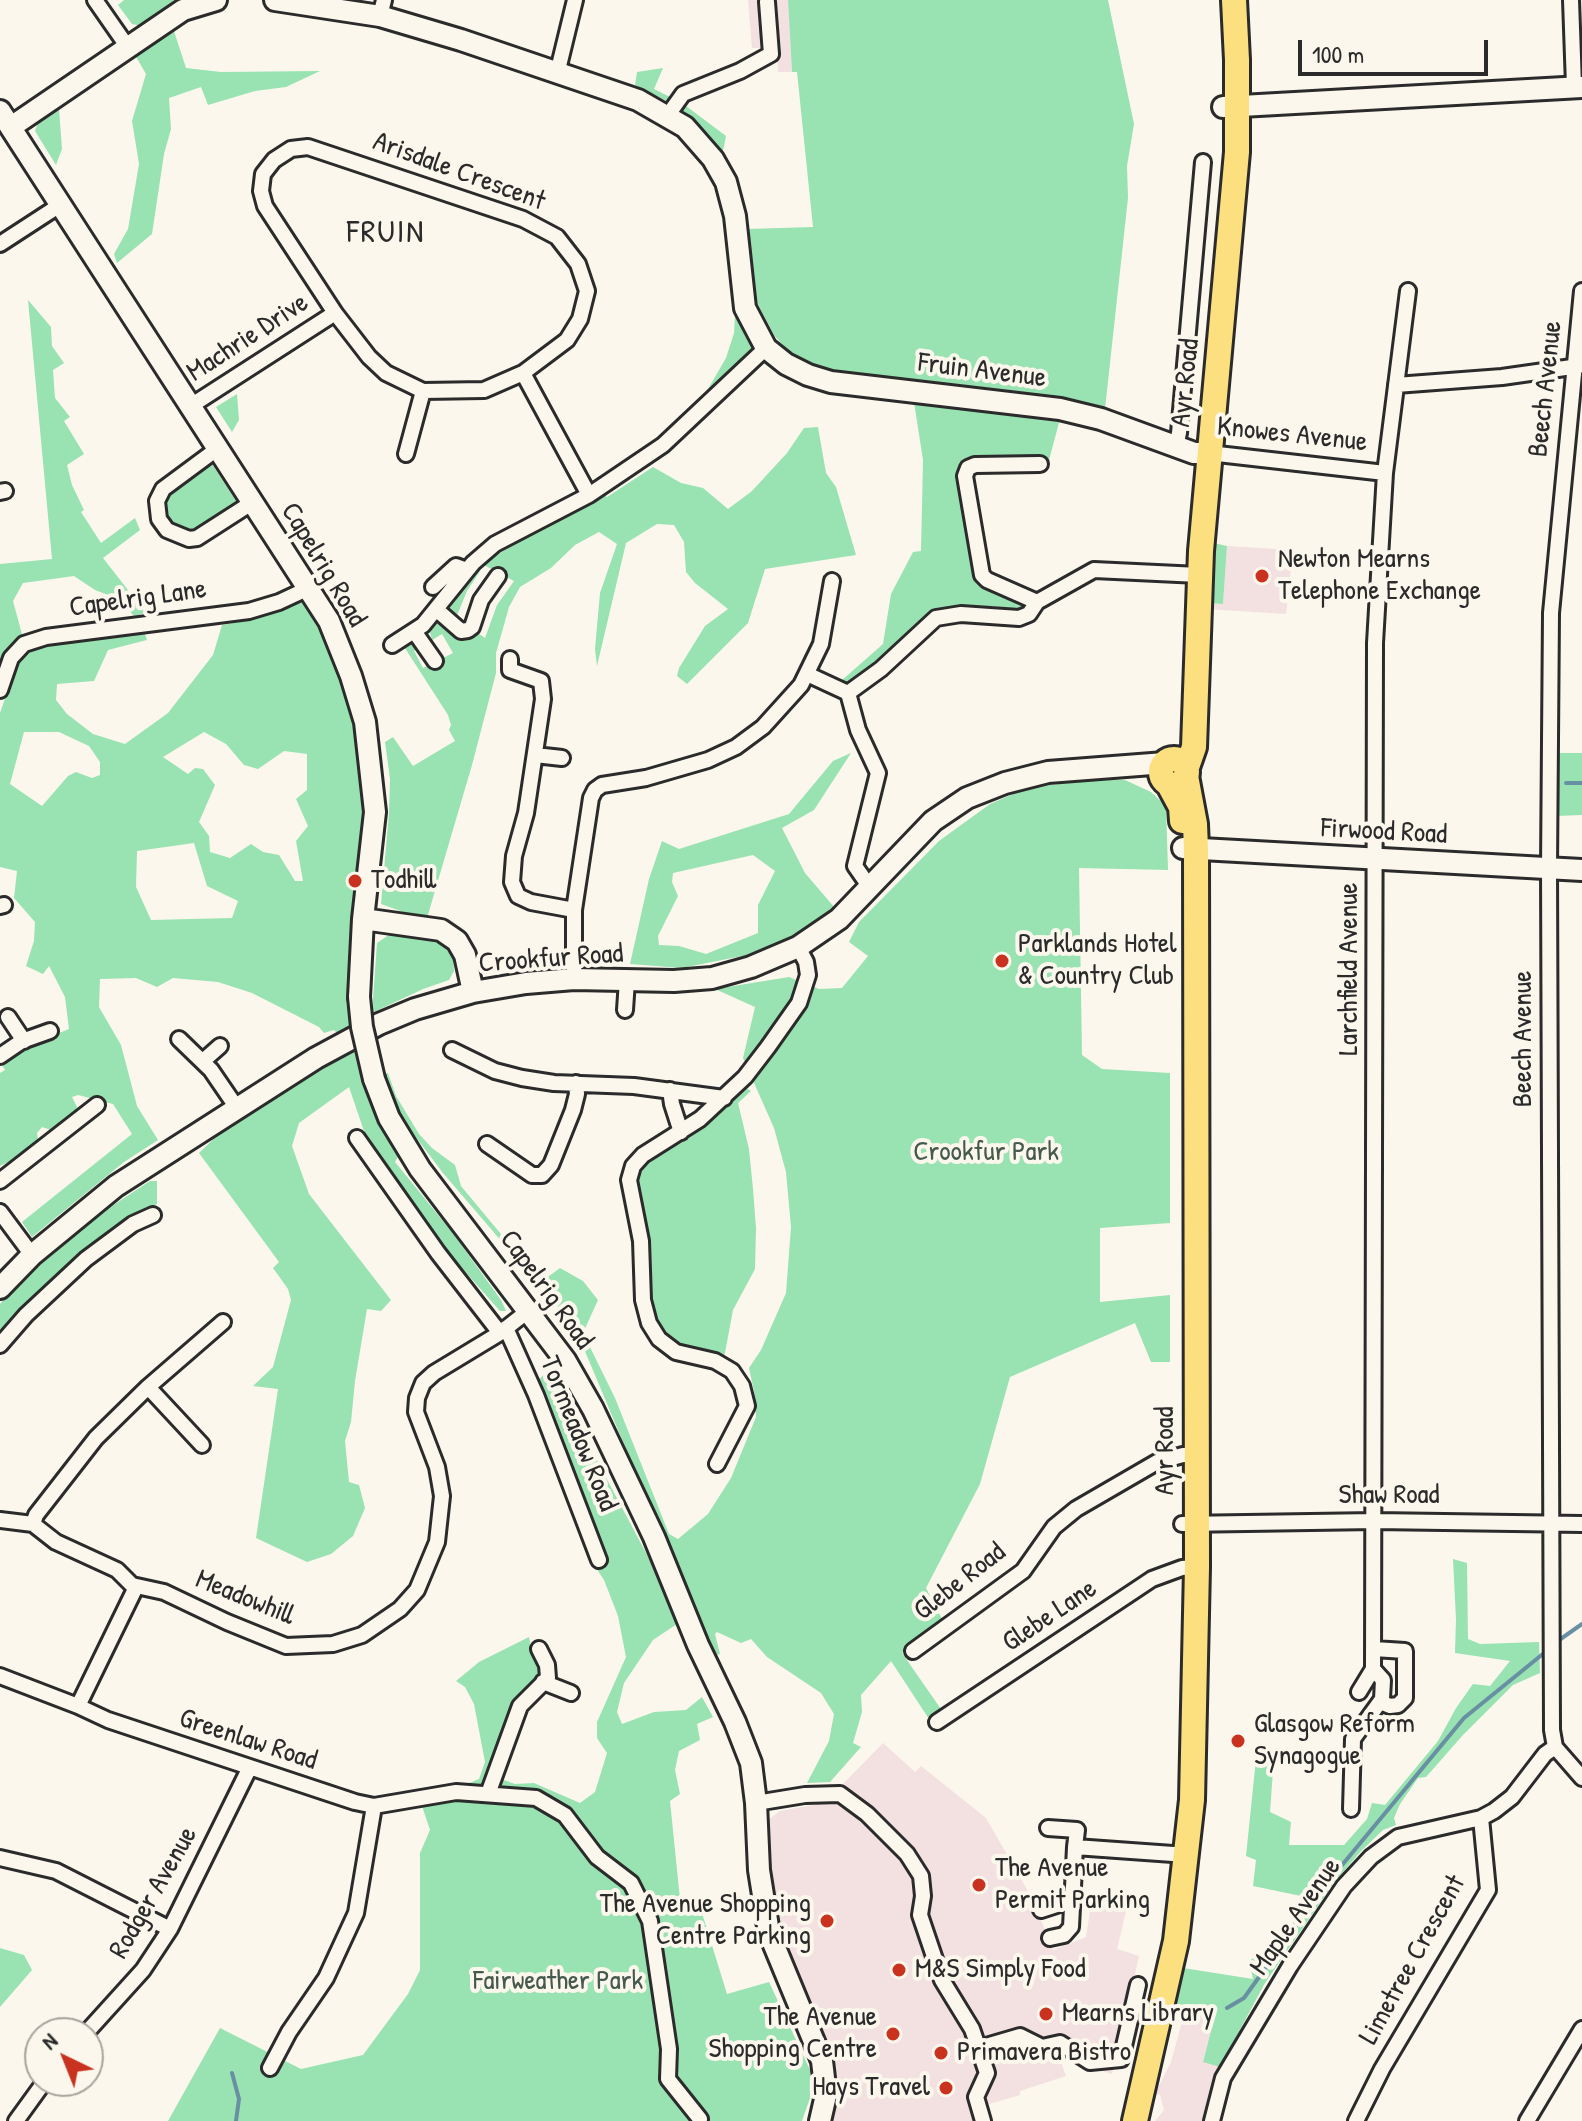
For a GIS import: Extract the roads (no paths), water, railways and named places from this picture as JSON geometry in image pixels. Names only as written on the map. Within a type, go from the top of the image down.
[{"type":"main road","name":"Ayr Road","points":[[1218,0],[1230,107]]},
{"type":"main road","name":"Ayr Road","points":[[1135,2121],[1176,1941],[1190,1524],[1190,849],[1173,772],[1174,756],[1181,740],[1191,574],[1193,451],[1230,107],[1234,0]]},
{"type":"main road","name":"Ayr Road","points":[[1119,2121],[1155,1988],[1180,1855]]},
{"type":"street","points":[[95,0],[127,46]]},
{"type":"street","points":[[5,119],[183,10],[216,0]]},
{"type":"street","name":"Fruin Avenue","points":[[275,0],[382,8],[557,74],[638,100],[668,115],[701,143],[726,182],[735,216],[745,308],[766,348],[786,364],[808,375],[831,382],[1060,409],[1101,419],[1193,451]]},
{"type":"street","points":[[557,74],[575,0]]},
{"type":"street","points":[[1230,107],[1578,87],[1571,0]]},
{"type":"street","points":[[668,115],[683,94],[740,71],[771,54],[767,2]]},
{"type":"street","name":"Capelrig Road","points":[[5,119],[329,621],[365,722],[375,812],[363,919],[359,997],[362,1027],[374,1079],[389,1118],[420,1169],[565,1360],[593,1409],[654,1537],[751,1763],[759,1870],[769,1933],[822,2061],[826,2095],[820,2121]]},
{"type":"street","name":"Arisdale Crescent","points":[[308,147],[334,154],[523,219],[557,237],[578,264],[587,291],[580,319],[567,340],[523,373],[484,390],[423,391],[386,373],[369,357],[335,313],[273,218],[261,191],[263,174],[274,160],[291,149],[308,147]]},
{"type":"street","name":"Ayr Road","points":[[1193,451],[1203,162]]},
{"type":"street","points":[[0,244],[60,205]]},
{"type":"street","name":"Larchfield Avenue","points":[[1373,1669],[1375,643],[1385,473],[1408,291]]},
{"type":"street","name":"Beech Avenue","points":[[1555,1747],[1552,1730],[1551,613],[1578,367],[1582,291]]},
{"type":"street","name":"Machrie Drive","points":[[189,407],[335,313]]},
{"type":"street","points":[[392,645],[414,631],[437,610],[467,570],[495,544],[589,495],[663,445],[766,348]]},
{"type":"street","points":[[1396,385],[1578,367]]},
{"type":"street","points":[[523,373],[589,495]]},
{"type":"street","points":[[406,454],[423,391]]},
{"type":"street","name":"Capelrig Road","points":[[217,449],[163,489],[157,501],[159,519],[167,530],[189,539],[197,538],[253,502]]},
{"type":"street","name":"Knowes Avenue","points":[[1193,451],[1385,473]]},
{"type":"street","points":[[1037,602],[982,575],[965,476],[968,468],[975,465],[1040,464]]},
{"type":"street","points":[[433,587],[456,566],[467,570]]},
{"type":"street","points":[[848,693],[881,669],[936,618],[961,614],[1019,618],[1029,614],[1037,602],[1094,570],[1191,574]]},
{"type":"street","points":[[437,610],[461,631],[468,630],[472,627],[481,600],[498,576]]},
{"type":"street","points":[[574,979],[574,910],[591,798],[595,790],[602,785],[646,778],[708,760],[736,747],[763,727],[783,708],[807,674],[821,644],[832,581]]},
{"type":"street","name":"Capelrig Lane","points":[[0,690],[11,658],[24,644],[46,637],[249,611],[309,588]]},
{"type":"street","points":[[414,631],[435,661]]},
{"type":"street","points":[[510,659],[510,670],[541,681],[543,699],[512,882],[518,896],[531,902],[574,910]]},
{"type":"street","points":[[807,674],[848,693]]},
{"type":"street","points":[[848,693],[858,730],[878,773],[855,866],[869,886]]},
{"type":"street","points":[[535,755],[562,758]]},
{"type":"street","name":"Crookfur Road","points":[[0,1288],[32,1255],[116,1186],[327,1051],[379,1024],[415,1009],[473,992],[574,979],[674,981],[712,978],[751,967],[798,947],[839,919],[933,821],[967,798],[1005,783],[1048,772],[1129,766],[1173,772]]},
{"type":"street","name":"Firwood Road","points":[[1190,849],[1582,870]]},
{"type":"street","points":[[363,919],[441,930],[457,941],[465,955],[473,992]]},
{"type":"street","points":[[717,1464],[747,1406],[742,1386],[732,1371],[715,1361],[676,1352],[659,1339],[649,1323],[643,1300],[641,1241],[629,1180],[633,1166],[643,1155],[681,1132],[745,1077],[799,1003],[808,975],[806,962],[798,947]]},
{"type":"street","points":[[625,1010],[627,980]]},
{"type":"street","points":[[8,1017],[24,1041]]},
{"type":"street","points":[[0,1056],[24,1041],[50,1031]]},
{"type":"street","points":[[179,1039],[203,1061],[237,1108]]},
{"type":"street","points":[[203,1061],[220,1046]]},
{"type":"street","points":[[452,1050],[508,1075],[554,1083],[670,1090],[724,1098]]},
{"type":"street","points":[[487,1144],[532,1175],[542,1175],[551,1165],[573,1110],[576,1083]]},
{"type":"street","points":[[670,1090],[681,1132]]},
{"type":"street","points":[[0,1181],[97,1105]]},
{"type":"street","name":"Tormeadow Road","points":[[357,1138],[438,1253],[503,1330],[536,1395],[599,1560]]},
{"type":"street","points":[[0,1212],[32,1255]]},
{"type":"street","points":[[0,1345],[26,1315],[86,1259],[133,1224],[153,1215]]},
{"type":"street","name":"Meadowhill","points":[[0,1520],[33,1524],[56,1542],[117,1570],[136,1587],[164,1592],[286,1646],[333,1644],[362,1635],[400,1609],[417,1590],[429,1566],[442,1516],[437,1467],[416,1412],[423,1383],[528,1311]]},
{"type":"street","points":[[33,1524],[36,1515],[96,1438],[148,1387],[223,1322]]},
{"type":"street","points":[[148,1387],[202,1445]]},
{"type":"street","name":"Glebe Road","points":[[913,1651],[1023,1571],[1054,1527],[1076,1509],[1157,1462],[1190,1455]]},
{"type":"street","name":"Shaw Road","points":[[1190,1524],[1375,1521],[1582,1524]]},
{"type":"street","name":"Glebe Lane","points":[[937,1722],[1152,1579],[1189,1567]]},
{"type":"street","points":[[78,1706],[136,1587]]},
{"type":"street","points":[[488,1794],[520,1706],[548,1678],[547,1665],[539,1649]]},
{"type":"street","points":[[1374,1649],[1405,1651],[1405,1698],[1398,1705],[1380,1702]]},
{"type":"street","points":[[1351,1809],[1353,1739],[1380,1702],[1383,1680],[1373,1669],[1359,1692]]},
{"type":"street","name":"Greenlaw Road","points":[[0,1676],[108,1720],[355,1802],[374,1806],[456,1792],[536,1798],[565,1815],[597,1857],[631,1883],[650,1921],[669,2049],[668,2079],[700,2119]]},
{"type":"street","points":[[543,1682],[571,1693]]},
{"type":"street","points":[[1555,1747],[1582,1778]]},
{"type":"street","name":"Maple Avenue","points":[[1212,2121],[1223,2078],[1290,1966],[1344,1886],[1371,1857],[1398,1837],[1481,1818],[1494,1811],[1512,1797],[1545,1754],[1555,1747]]},
{"type":"street","name":"Rodger Avenue","points":[[100,2017],[143,1970],[170,1929],[249,1769]]},
{"type":"street","points":[[756,1803],[805,1795],[840,1794],[867,1814],[907,1854],[921,1876],[923,1896],[920,1915],[942,1980],[972,2029],[987,2073],[976,2097],[983,2121]]},
{"type":"street","points":[[270,2068],[289,2032],[326,1978],[356,1913],[374,1806]]},
{"type":"street","name":"Limetree Crescent","points":[[1356,2121],[1382,2069],[1488,1890],[1481,1818]]},
{"type":"street","points":[[1048,1828],[1077,1830],[1071,1927],[1064,1935],[1050,1938]]},
{"type":"street","points":[[1075,1847],[1180,1855]]},
{"type":"street","points":[[0,1858],[56,1871],[170,1929]]},
{"type":"street","points":[[1041,1910],[1072,1900]]},
{"type":"street","points":[[979,2048],[1020,2036],[1042,2047],[1060,2043],[1090,2062],[1121,2059],[1138,1985]]},
{"type":"street","points":[[1527,2121],[1582,2029]]},
{"type":"street","points":[[16,2121],[33,2097]]},
{"type":"waterway","points":[[1566,783],[1582,783]]},
{"type":"waterway","points":[[1555,1643],[1582,1624]]},
{"type":"waterway","points":[[1227,2008],[1244,1998],[1323,1888],[1464,1718],[1549,1649]]},
{"type":"waterway","points":[[232,2073],[239,2099],[236,2121]]},
{"type":"place","name":"Newton Mearns Telephone Exchange","points":[[1262,576]]},
{"type":"place","name":"Todhill","points":[[355,881]]},
{"type":"place","name":"Parklands Hotel & Country Club","points":[[1002,961]]},
{"type":"place","name":"Glasgow Reform Synagogue","points":[[1238,1741]]},
{"type":"place","name":"The Avenue Permit Parking","points":[[979,1885]]},
{"type":"place","name":"The Avenue Shopping Centre Parking","points":[[827,1921]]},
{"type":"place","name":"M&S Simply Food","points":[[899,1970]]},
{"type":"place","name":"Mearns Library","points":[[1046,2014]]},
{"type":"place","name":"The Avenue Shopping Centre","points":[[893,2034]]},
{"type":"place","name":"Primavera Bistro","points":[[941,2053]]},
{"type":"place","name":"Hays Travel","points":[[946,2088]]},
{"type":"district","name":"FRUIN","points":[[386,233]]},
{"type":"park label","name":"Crookfur Park","points":[[986,1153]]},
{"type":"park label","name":"Fairweather Park","points":[[558,1982]]}]
